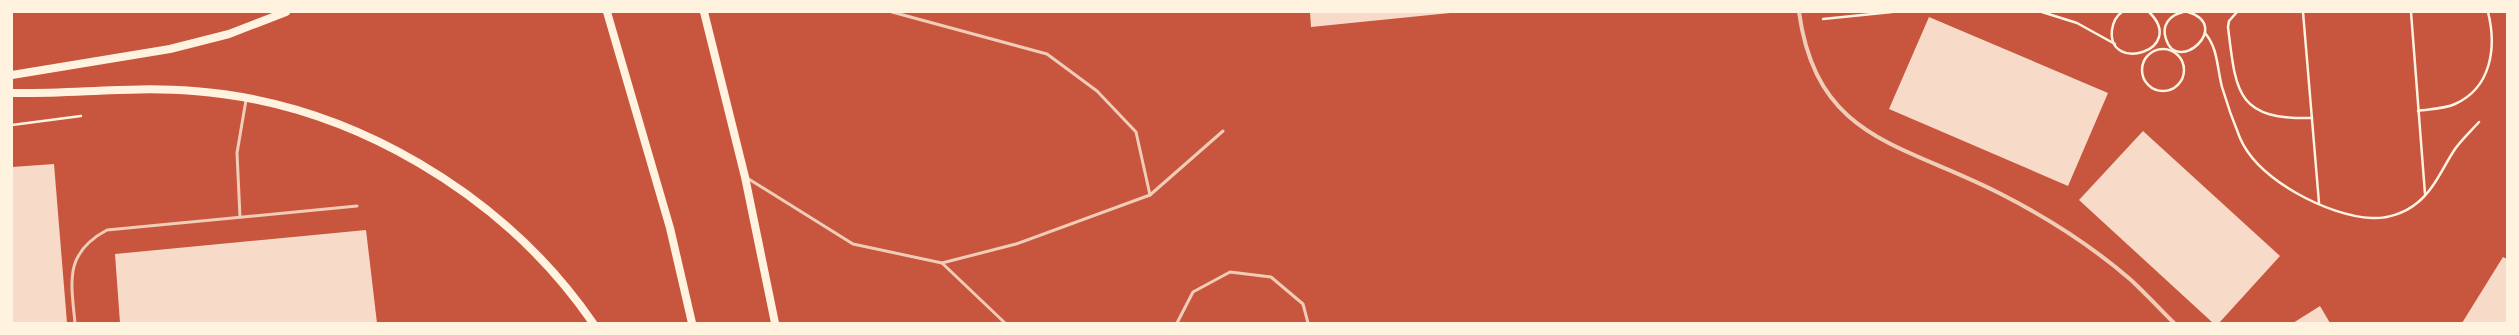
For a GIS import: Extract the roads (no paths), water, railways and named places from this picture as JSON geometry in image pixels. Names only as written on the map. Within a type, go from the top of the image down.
[{"type":"main road","points":[[12,75],[170,49],[229,34],[286,12]]},
{"type":"main road","points":[[607,12],[670,228],[692,323]]},
{"type":"main road","points":[[704,12],[745,177],[775,323]]},
{"type":"main road","points":[[12,93],[143,88],[195,91],[246,98],[309,114],[369,137],[426,167],[480,203],[528,245],[575,297],[593,323]]},
{"type":"street","points":[[1799,12],[1802,38],[1813,68],[1829,97],[1847,116],[1874,135],[2001,194],[2068,234],[2131,280],[2174,323]]},
{"type":"lane","points":[[892,12],[1047,54],[1097,91],[1136,132],[1150,195]]},
{"type":"lane","points":[[240,217],[237,153],[246,98]]},
{"type":"lane","points":[[745,177],[853,244],[942,263],[1016,244],[1150,195],[1223,131]]},
{"type":"lane","points":[[75,323],[71,285],[72,267],[79,251],[91,238],[107,230],[123,227],[357,206]]},
{"type":"lane","points":[[942,263],[1005,323]]},
{"type":"lane","points":[[1177,323],[1193,292],[1230,272],[1271,277],[1302,304],[1308,323]]}]
